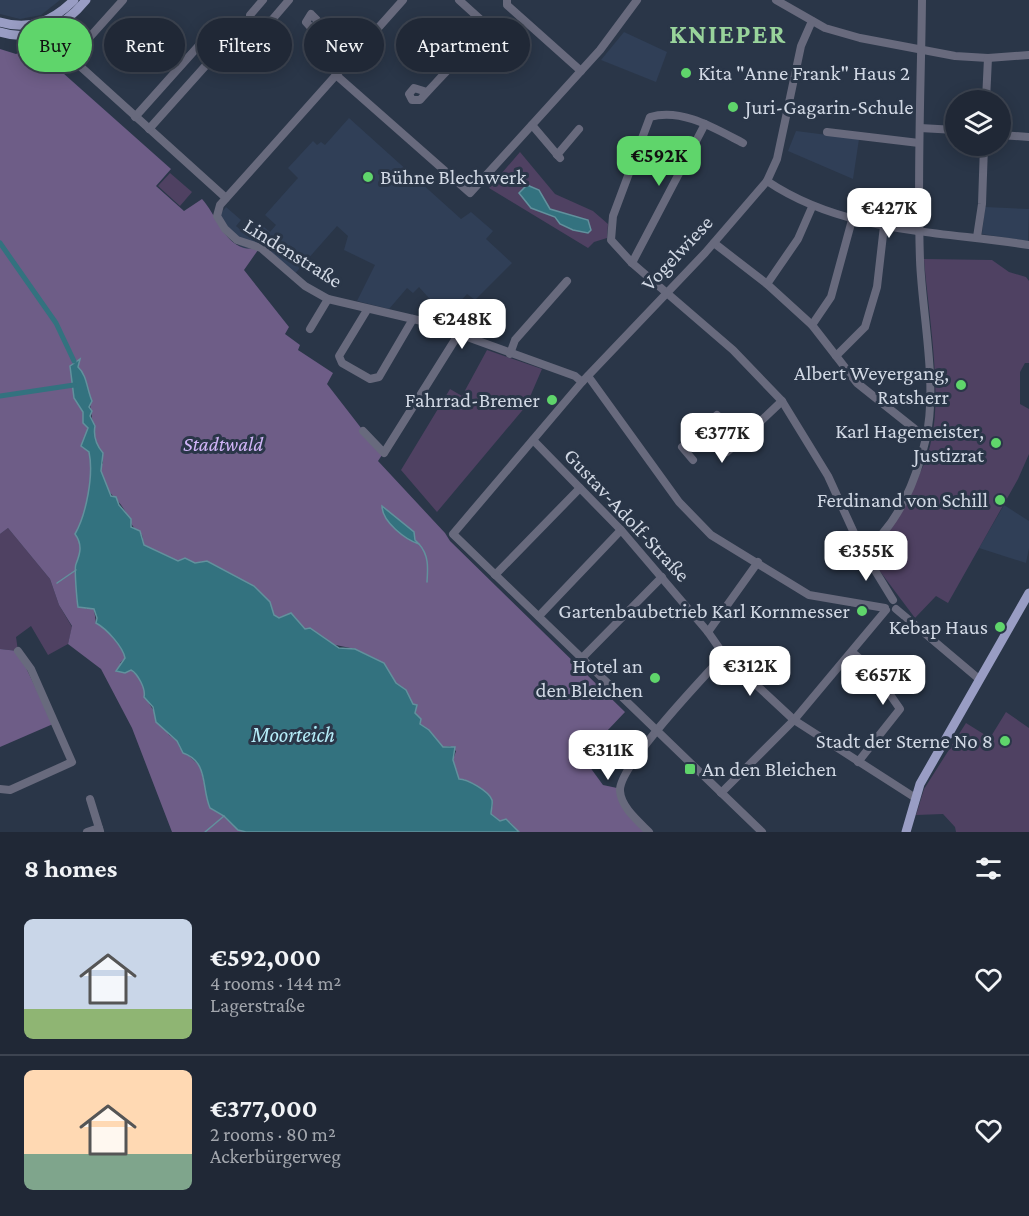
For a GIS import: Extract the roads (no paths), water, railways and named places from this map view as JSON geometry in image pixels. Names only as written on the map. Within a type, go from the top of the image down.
[{"type":"main road","points":[[0,31],[40,28],[56,21],[61,12],[74,0]]},
{"type":"main road","points":[[0,31],[26,36],[47,31],[71,17],[87,0]]},
{"type":"main road","points":[[0,22],[30,26],[61,12]]},
{"type":"main road","points":[[906,832],[914,797],[1029,593]]},
{"type":"street","points":[[123,0],[71,58],[226,198],[339,72]]},
{"type":"street","points":[[263,0],[250,15],[254,27],[258,29],[265,28],[289,0]]},
{"type":"street","points":[[384,21],[403,0]]},
{"type":"street","points":[[427,92],[480,30],[480,19],[459,0]]},
{"type":"street","points":[[507,0],[507,5],[581,71]]},
{"type":"street","points":[[336,75],[467,193],[473,192],[612,36],[637,0]]},
{"type":"street","points":[[776,0],[833,32],[922,51],[988,58],[1029,55]]},
{"type":"street","points":[[863,551],[873,544],[898,512],[913,481],[926,438],[929,379],[919,230],[922,0]]},
{"type":"street","name":"Vogelwiese","points":[[495,575],[453,534],[585,379],[714,243],[767,181],[777,159],[801,46],[812,21]]},
{"type":"street","points":[[135,117],[211,32],[225,44],[149,129]]},
{"type":"street","points":[[986,90],[988,58]]},
{"type":"street","points":[[743,143],[705,124],[665,113],[650,117],[610,230],[613,244],[733,350],[782,401],[828,476],[863,551],[897,604],[896,609]]},
{"type":"street","points":[[632,263],[705,124]]},
{"type":"street","points":[[532,125],[558,157],[579,129]]},
{"type":"street","points":[[920,128],[945,129]]},
{"type":"street","points":[[826,132],[919,143]]},
{"type":"street","points":[[1011,136],[1029,137]]},
{"type":"street","points":[[977,237],[982,204],[984,156]]},
{"type":"street","points":[[767,181],[812,207],[852,220],[1029,245]]},
{"type":"street","name":"Lindenstraße","points":[[226,198],[218,209],[217,216],[225,230],[237,240],[261,248],[305,286],[328,299],[413,319],[585,379],[698,523],[717,539],[809,595],[886,609]]},
{"type":"street","points":[[767,284],[798,239],[812,207]]},
{"type":"street","points":[[812,325],[831,297],[852,220]]},
{"type":"street","points":[[836,356],[865,327],[877,287],[884,226]]},
{"type":"street","points":[[714,243],[767,284],[812,325],[857,383],[926,438]]},
{"type":"street","points":[[510,354],[515,340],[567,281]]},
{"type":"street","points":[[310,330],[328,299]]},
{"type":"street","points":[[367,310],[339,356],[342,363],[370,380],[379,377],[413,319]]},
{"type":"street","points":[[363,430],[384,453],[458,335]]},
{"type":"street","points":[[700,432],[727,452],[782,401]]},
{"type":"street","points":[[693,460],[682,447],[717,415],[744,437]]},
{"type":"street","name":"Gustav-Adolf-Straße","points":[[533,440],[621,530],[708,632],[723,655],[794,720],[914,797]]},
{"type":"street","points":[[580,488],[495,575],[762,832]]},
{"type":"street","points":[[539,616],[621,530]]},
{"type":"street","points":[[708,632],[758,562]]},
{"type":"street","points":[[582,658],[662,577]]},
{"type":"street","points":[[721,793],[794,720],[886,609],[887,601],[893,600]]},
{"type":"street","points":[[886,609],[892,612],[896,609]]},
{"type":"street","points":[[896,609],[979,679]]},
{"type":"street","points":[[0,789],[9,790],[72,762],[31,669],[18,651]]},
{"type":"street","points":[[852,651],[873,670],[900,709],[858,762]]},
{"type":"street","points":[[649,832],[622,801],[620,786],[639,752],[723,655]]},
{"type":"street","points":[[87,832],[100,830],[90,799]]},
{"type":"water","points":[[527,185],[539,190],[550,209],[588,220],[591,230],[588,233],[573,230],[560,224],[555,217],[531,208],[519,193]]},
{"type":"water","name":"Moorteich","points":[[80,359],[78,367],[85,378],[92,401],[89,407],[95,426],[94,434],[103,453],[101,471],[111,496],[116,497],[119,505],[131,519],[131,527],[140,531],[144,545],[178,561],[185,558],[195,563],[207,561],[254,586],[270,602],[274,615],[279,618],[291,613],[305,629],[310,628],[339,648],[355,649],[384,663],[396,683],[406,690],[413,704],[417,705],[415,713],[421,719],[420,724],[429,730],[443,747],[455,747],[453,760],[459,779],[472,783],[487,793],[492,800],[491,814],[500,821],[506,819],[519,832],[246,832],[238,830],[224,816],[210,808],[203,776],[197,762],[183,753],[177,741],[156,722],[153,707],[144,697],[143,686],[136,675],[131,670],[125,673],[116,671],[125,658],[124,654],[105,629],[96,623],[94,609],[78,607],[75,567],[80,546],[75,534],[86,506],[90,483],[89,452],[81,446],[88,428],[83,423],[83,412],[74,398],[70,366]]},
{"type":"water","points":[[382,506],[414,532],[415,540],[419,544],[408,539],[390,524]]},
{"type":"waterway","points":[[0,243],[56,323],[74,361]]},
{"type":"waterway","points":[[0,396],[74,385]]},
{"type":"waterway","points":[[419,544],[426,557],[427,582]]},
{"type":"waterway","points":[[57,583],[76,570]]},
{"type":"waterway","points":[[205,832],[224,816]]},
{"type":"place","name":"Kita \"Anne Frank\" Haus 2","points":[[686,73]]},
{"type":"place","name":"Juri-Gagarin-Schule","points":[[733,107]]},
{"type":"place","name":"Bühne Blechwerk","points":[[368,177]]},
{"type":"place","name":"Albert Weyergang, Ratsherr","points":[[961,385]]},
{"type":"place","name":"Fahrrad-Bremer","points":[[552,400]]},
{"type":"place","name":"Karl Hagemeister, Justizrat","points":[[996,443]]},
{"type":"place","name":"Ferdinand von Schill","points":[[1000,500]]},
{"type":"place","name":"Gartenbaubetrieb Karl Kornmesser","points":[[862,611]]},
{"type":"place","name":"Kebap Haus","points":[[1000,627]]},
{"type":"place","name":"Hotel an den Bleichen","points":[[655,678]]},
{"type":"place","name":"Stadt der Sterne No 8","points":[[1005,741]]},
{"type":"place","name":"An den Bleichen","points":[[690,769]]},
{"type":"district","name":"KNIEPER","points":[[728,34]]},
{"type":"park label","name":"Stadtwald","points":[[223,444]]}]
